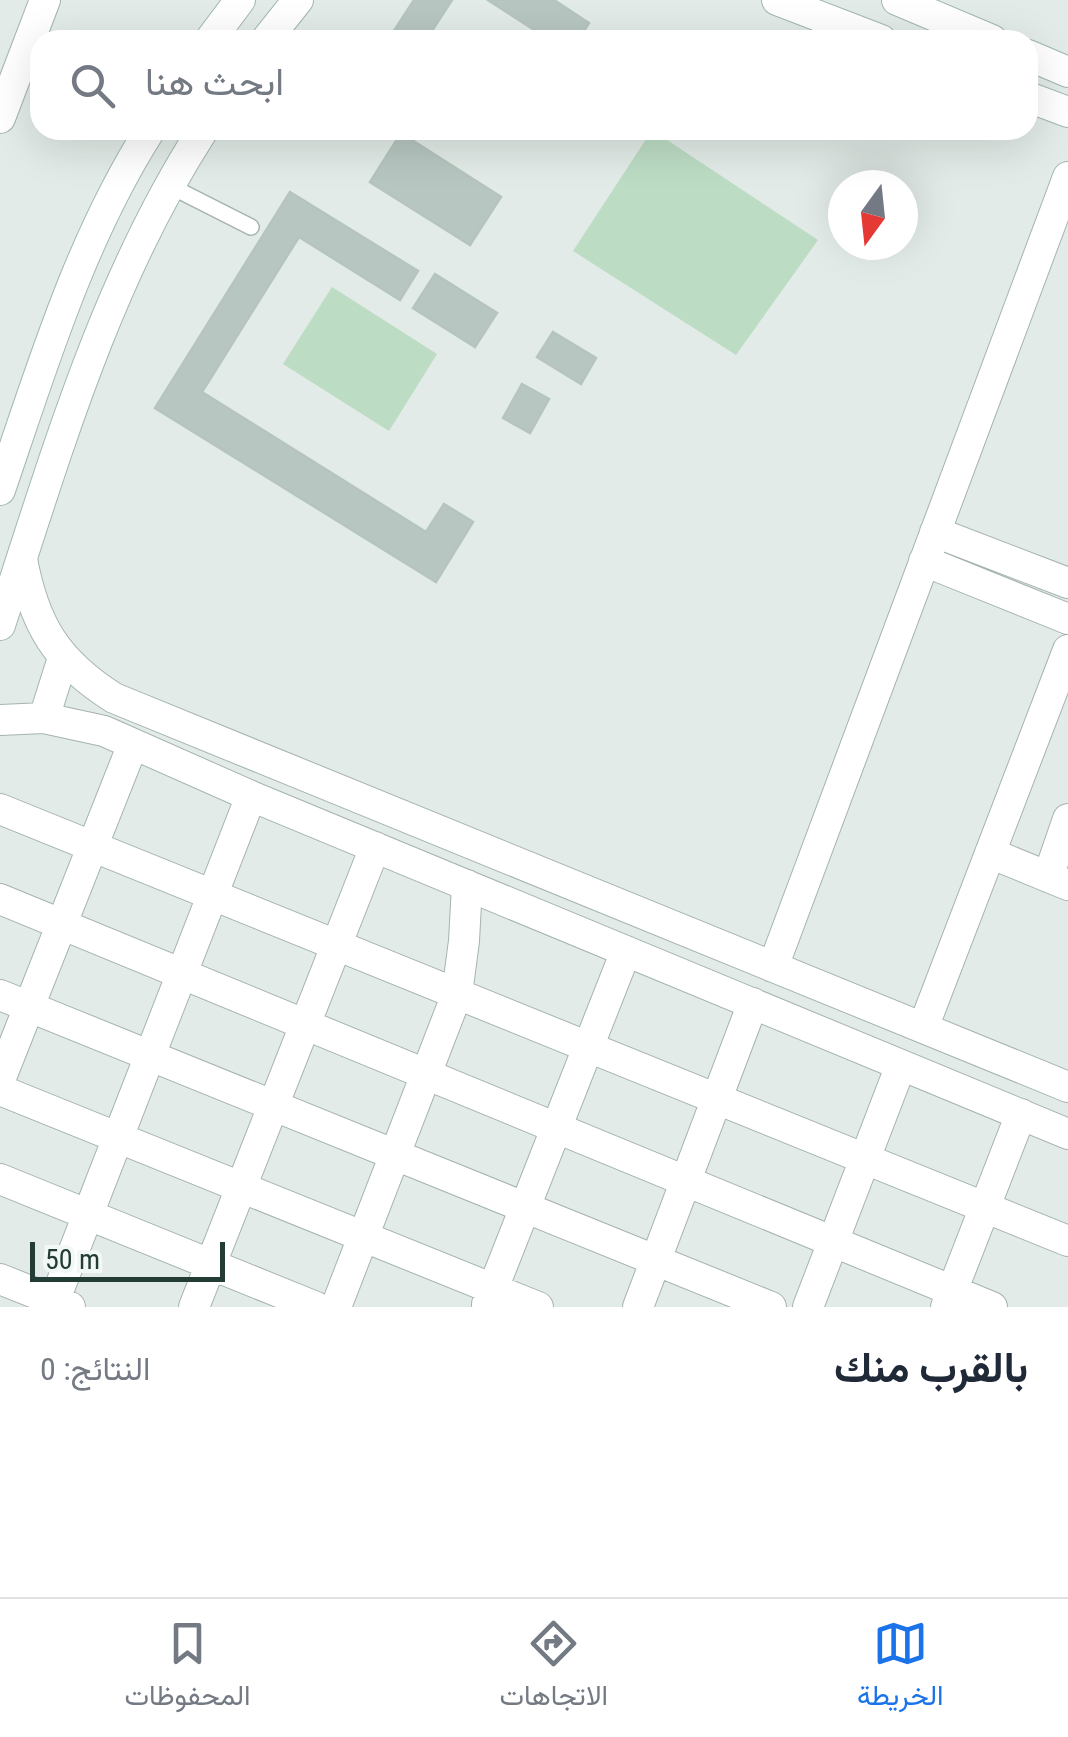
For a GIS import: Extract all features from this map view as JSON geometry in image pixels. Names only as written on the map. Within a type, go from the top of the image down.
[{"type":"street","points":[[34,30],[45,0]]},
{"type":"street","points":[[218,30],[240,0]]},
{"type":"street","points":[[274,30],[298,0]]},
{"type":"street","points":[[777,0],[855,30]]},
{"type":"street","points":[[897,0],[968,30]]},
{"type":"street","points":[[0,118],[30,39]]},
{"type":"street","points":[[1038,59],[1068,72]]},
{"type":"street","points":[[1038,101],[1068,112]]},
{"type":"street","points":[[0,490],[62,312],[99,225],[145,140]]},
{"type":"street","points":[[0,625],[54,452],[93,349],[170,186],[197,140]]},
{"type":"street","points":[[772,967],[1068,176]]},
{"type":"street","points":[[935,532],[1068,583]]},
{"type":"street","points":[[22,558],[28,594],[42,628],[62,658],[86,681],[114,698],[1068,1087]]},
{"type":"street","points":[[924,561],[1068,618]]},
{"type":"street","points":[[923,1028],[1068,650]]},
{"type":"street","points":[[44,718],[62,658]]},
{"type":"street","points":[[0,720],[44,718],[90,727],[1068,1134]]},
{"type":"street","points":[[0,1080],[133,744]]},
{"type":"street","points":[[0,1279],[59,1305],[88,1214],[252,796]]},
{"type":"street","points":[[0,809],[1068,1241]]},
{"type":"street","points":[[990,853],[1058,881],[1068,819]]},
{"type":"street","points":[[194,1307],[375,847]]},
{"type":"street","points":[[336,1307],[457,994],[467,885]]},
{"type":"street","points":[[0,900],[833,1242],[949,1299],[992,1307]]},
{"type":"street","points":[[489,1298],[626,951]]},
{"type":"street","points":[[0,995],[771,1307]]},
{"type":"street","points":[[638,1307],[753,1003]]},
{"type":"street","points":[[808,1307],[901,1065]]},
{"type":"street","points":[[0,1090],[363,1236],[489,1298],[538,1307]]},
{"type":"street","points":[[949,1299],[1022,1114]]},
{"type":"street","points":[[0,1179],[316,1307]]},
{"type":"lane","points":[[170,186],[251,226]]},
{"type":"green space","points":[[645,140],[667,140],[818,240],[736,355],[573,251]]},
{"type":"green space","points":[[332,287],[437,354],[389,431],[283,364]]},
{"type":"building","points":[[414,0],[452,0],[432,30],[394,30]]},
{"type":"building","points":[[488,0],[554,0],[589,23],[584,30],[534,30]]},
{"type":"building","points":[[397,140],[412,140],[501,197],[470,245],[370,182]]},
{"type":"building","points":[[290,192],[418,271],[400,300],[299,237],[202,392],[426,532],[444,504],[473,522],[436,582],[155,408]]},
{"type":"building","points":[[435,274],[497,313],[475,347],[413,308]]},
{"type":"building","points":[[553,332],[596,358],[581,384],[537,357]]},
{"type":"building","points":[[522,384],[549,399],[530,433],[503,418]]}]
